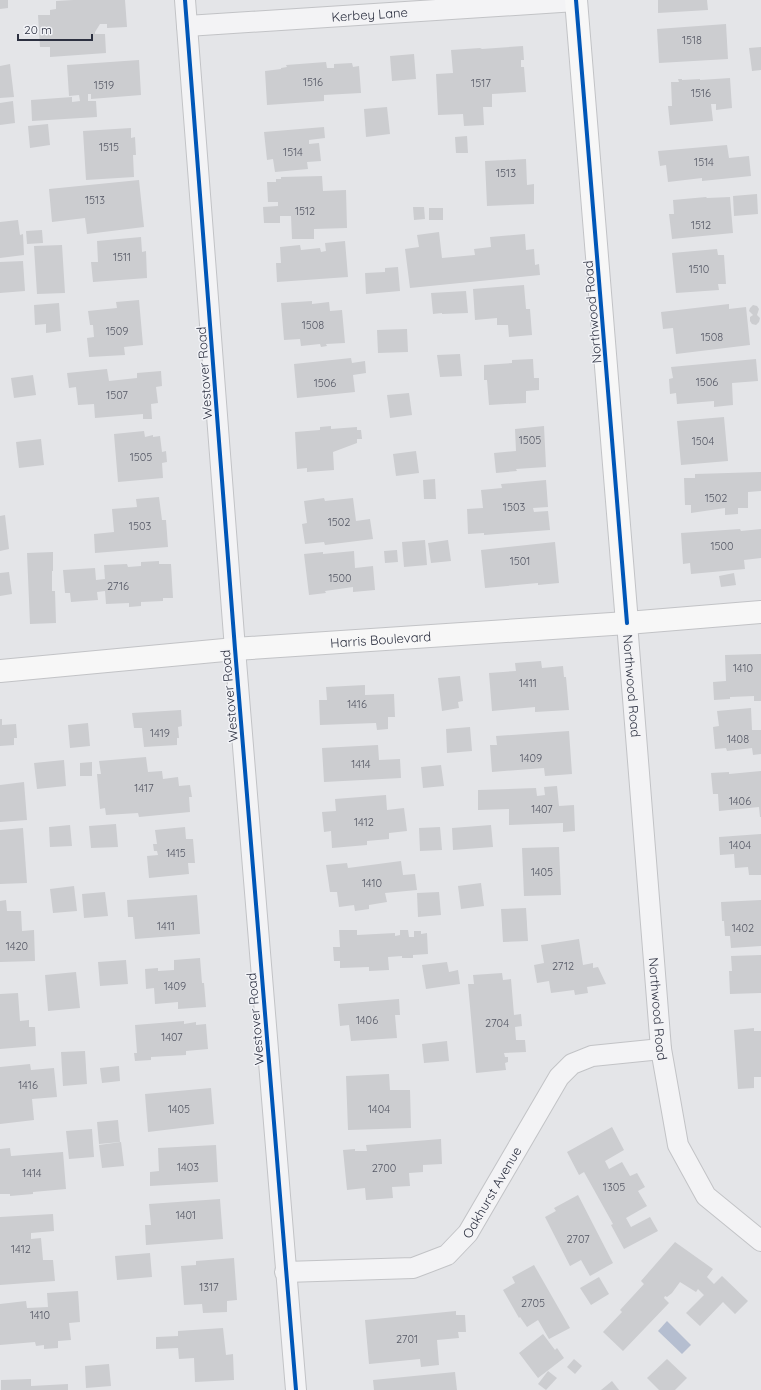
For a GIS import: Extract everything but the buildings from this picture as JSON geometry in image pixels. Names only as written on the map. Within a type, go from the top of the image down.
[{"type":"street","name":"Westover Road","points":[[185,0],[235,648],[285,1272],[296,1390]]},
{"type":"street","name":"Kerbey Lane","points":[[187,26],[576,0]]},
{"type":"street","name":"Northwood Road","points":[[576,0],[661,1049],[678,1145],[706,1196],[761,1241]]},
{"type":"street","name":"Harris Boulevard","points":[[0,671],[235,648],[627,623],[761,612]]},
{"type":"street","name":"Oakhurst Avenue","points":[[285,1272],[413,1268],[447,1255],[468,1233],[559,1077],[572,1064],[592,1056],[661,1049]]},
{"type":"water","points":[[667,1321],[691,1345],[682,1354],[658,1331]]},
{"type":"cycle path","points":[[185,0],[235,649],[296,1390]]},
{"type":"cycle path","points":[[576,0],[627,623]]}]
